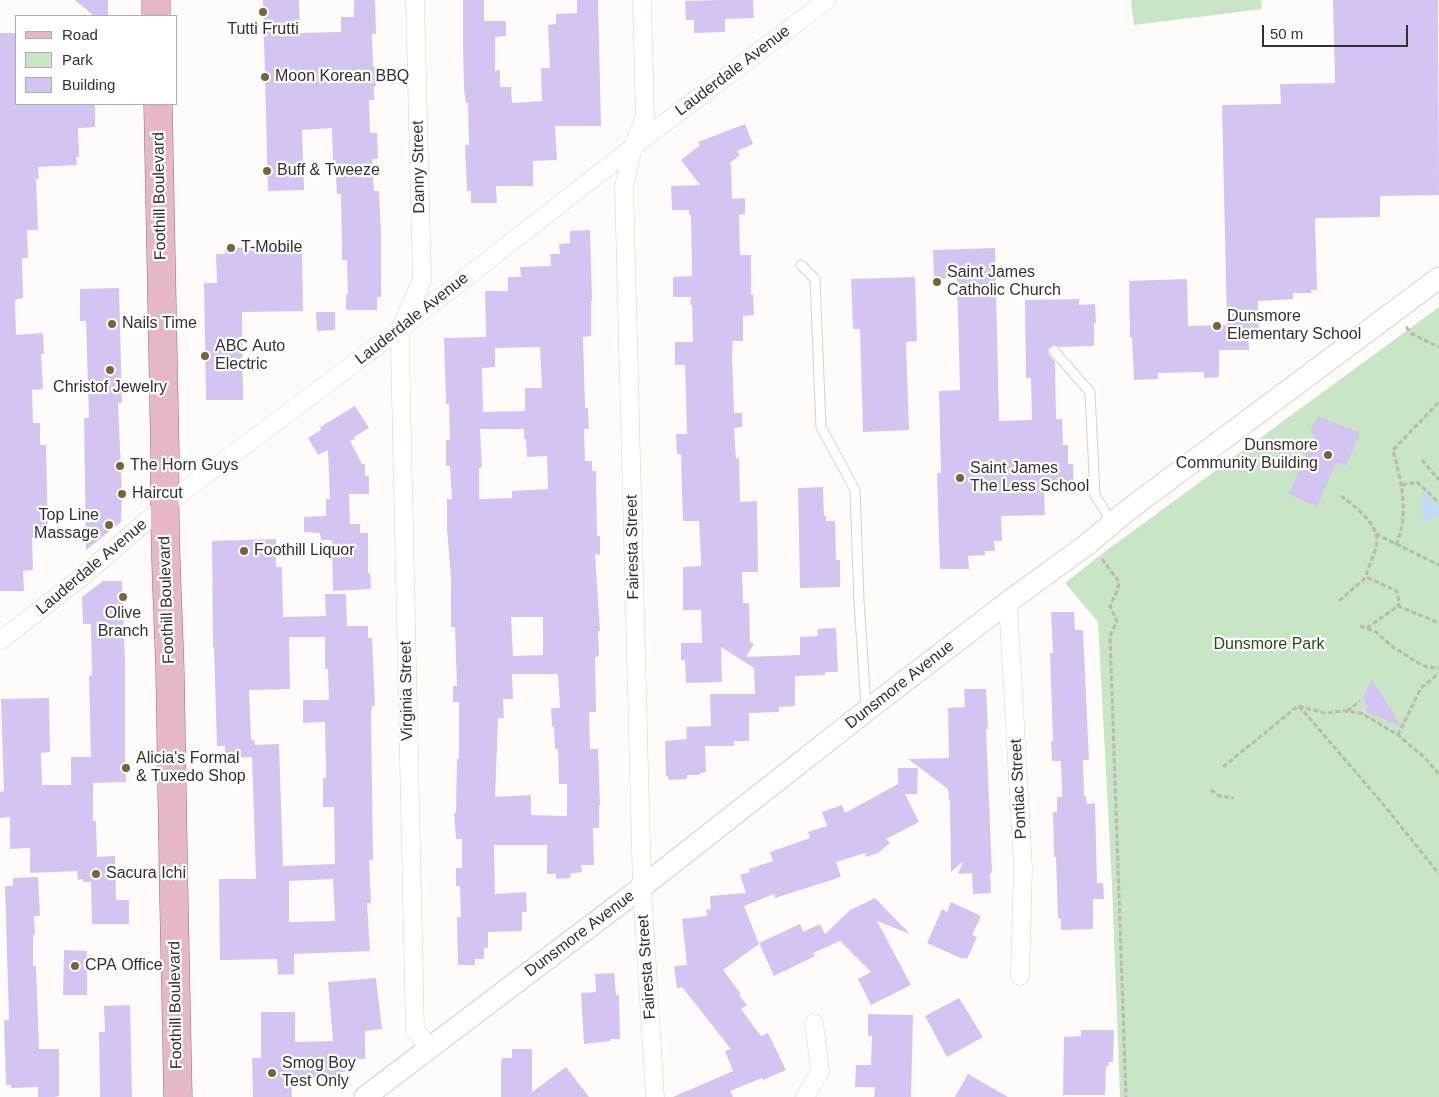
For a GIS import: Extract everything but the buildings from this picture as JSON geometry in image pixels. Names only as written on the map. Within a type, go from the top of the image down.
[{"type":"main road","points":[[156,0],[156,15]]},
{"type":"main road","name":"Foothill Boulevard","points":[[158,105],[165,457],[164,506],[170,689],[178,1097]]},
{"type":"street","name":"Danny Street","points":[[400,329],[422,280],[416,0]]},
{"type":"street","name":"Fairesta Street","points":[[642,0],[645,117],[633,147],[624,186],[642,887],[655,1097]]},
{"type":"street","name":"Lauderdale Avenue","points":[[0,641],[78,580],[164,506],[400,329],[633,147],[826,0]]},
{"type":"street","name":"Dunsmore Avenue","points":[[365,1097],[642,887],[866,711],[1008,602],[1089,543],[1211,447],[1439,278]]},
{"type":"street","name":"Virginia Street","points":[[400,329],[415,1030],[429,1048]]},
{"type":"street","name":"Pontiac Street","points":[[1008,602],[1023,868],[1020,976]]},
{"type":"street","points":[[805,1097],[820,1071],[814,1022]]},
{"type":"lane","points":[[801,265],[816,279],[821,427],[855,490],[859,601],[866,711]]},
{"type":"lane","points":[[1054,351],[1090,392],[1095,495],[1112,523]]},
{"type":"path","points":[[1394,312],[1412,334],[1439,347]]},
{"type":"path","points":[[1396,545],[1401,535],[1403,514],[1402,485],[1392,450],[1439,402]]},
{"type":"path","points":[[1422,460],[1439,480]]},
{"type":"path","points":[[1402,485],[1417,482],[1439,502]]},
{"type":"path","points":[[1339,601],[1366,577],[1369,563],[1376,547],[1376,534],[1368,519],[1341,496]]},
{"type":"path","points":[[1376,534],[1396,545],[1439,563]]},
{"type":"path","points":[[1089,543],[1108,566],[1118,582],[1118,589],[1110,606],[1117,621],[1110,636],[1126,1097]]},
{"type":"path","points":[[1366,577],[1396,590],[1399,601],[1398,606],[1366,628]]},
{"type":"path","points":[[1398,606],[1439,623]]},
{"type":"path","points":[[1360,626],[1376,632],[1393,647],[1420,664],[1439,668]]},
{"type":"path","points":[[1398,735],[1421,688],[1439,673]]},
{"type":"path","points":[[1345,712],[1360,700]]},
{"type":"path","points":[[1298,706],[1325,713],[1361,713],[1398,735],[1424,757],[1439,774]]},
{"type":"path","points":[[1223,766],[1298,706]]},
{"type":"path","points":[[1298,706],[1383,804],[1439,874]]},
{"type":"path","points":[[1211,790],[1219,796],[1234,798]]},
{"type":"green space","points":[[1131,0],[1261,0],[1262,9],[1134,25]]},
{"type":"green space","name":"Dunsmore Park","points":[[1439,307],[1439,1097],[1120,1097],[1112,884],[1098,622],[1065,583],[1103,553]]},
{"type":"water","points":[[1422,492],[1439,508],[1439,515],[1423,523]]},
{"type":"place","name":"Tutti Frutti","points":[[263,12]]},
{"type":"place","name":"Moon Korean BBQ","points":[[265,77]]},
{"type":"place","name":"Buff & Tweeze","points":[[267,171]]},
{"type":"place","name":"T-Mobile","points":[[231,248]]},
{"type":"place","name":"Saint James Catholic Church","points":[[937,282]]},
{"type":"place","name":"Nails Time","points":[[112,324]]},
{"type":"place","name":"Dunsmore Elementary School","points":[[1217,326]]},
{"type":"place","name":"ABC Auto Electric","points":[[205,356]]},
{"type":"place","name":"Christof Jewelry","points":[[110,370]]},
{"type":"place","name":"Dunsmore Community Building","points":[[1328,455]]},
{"type":"place","name":"The Horn Guys","points":[[120,466]]},
{"type":"place","name":"Saint James The Less School","points":[[960,478]]},
{"type":"place","name":"Haircut","points":[[122,494]]},
{"type":"place","name":"Top Line Massage","points":[[109,525]]},
{"type":"place","name":"Foothill Liquor","points":[[244,551]]},
{"type":"place","name":"Olive Branch","points":[[123,597]]},
{"type":"place","name":"Alicia's Formal & Tuxedo Shop","points":[[126,768]]},
{"type":"place","name":"Sacura Ichi","points":[[96,874]]},
{"type":"place","name":"CPA Office","points":[[75,966]]},
{"type":"place","name":"Smog Boy Test Only","points":[[272,1073]]}]
